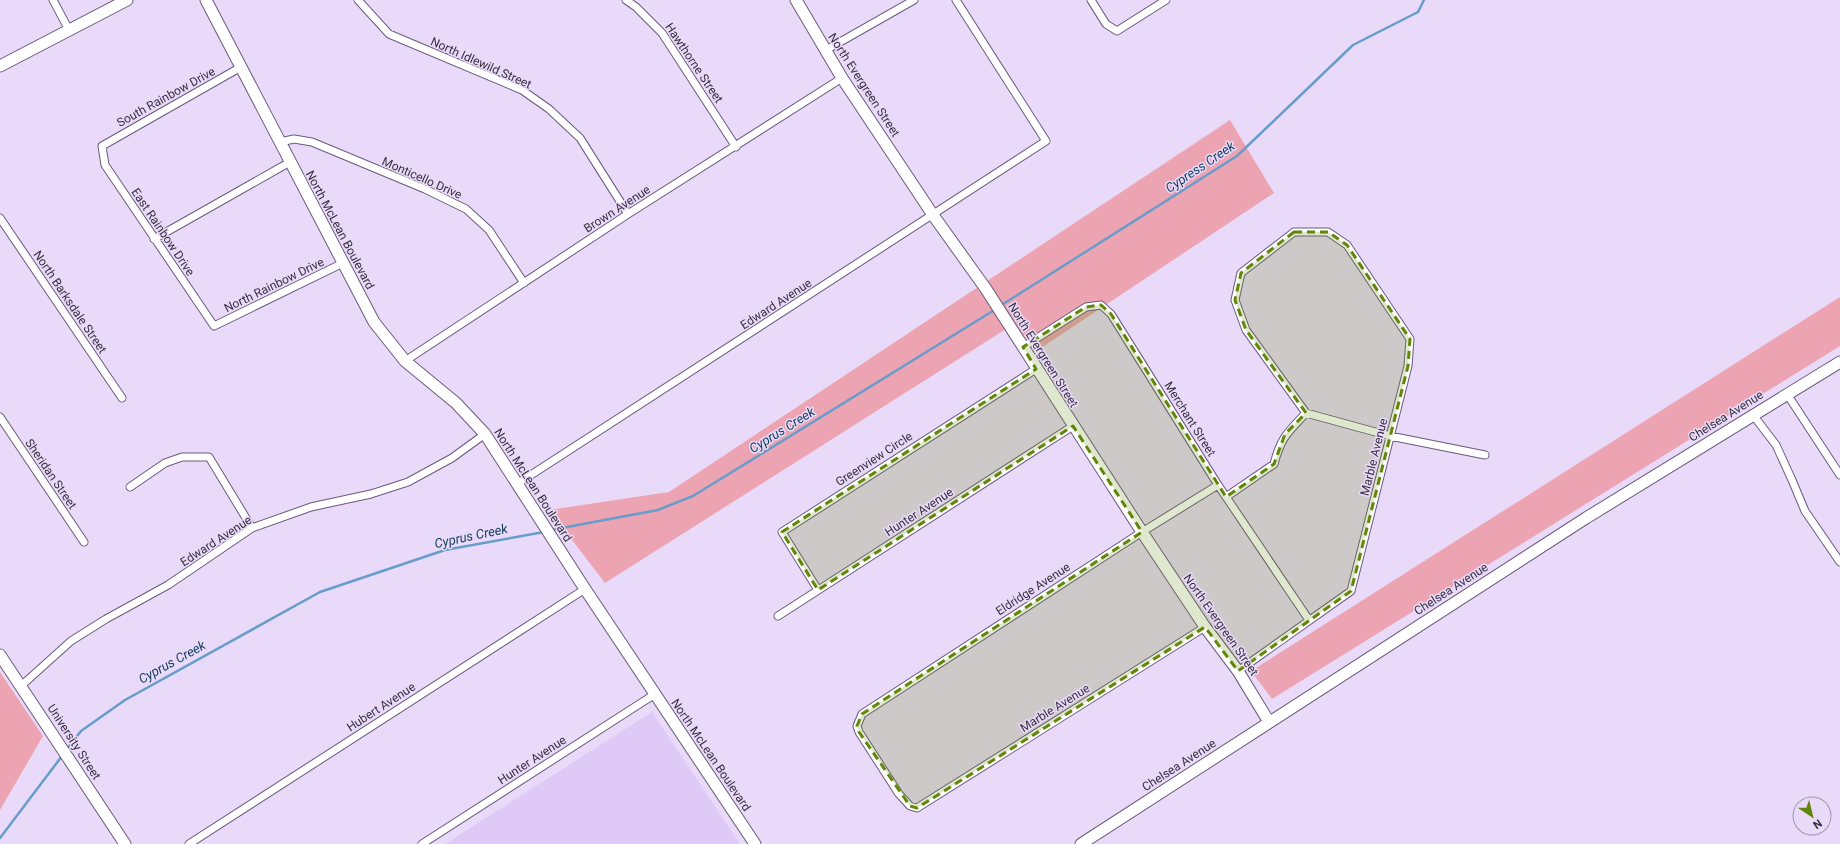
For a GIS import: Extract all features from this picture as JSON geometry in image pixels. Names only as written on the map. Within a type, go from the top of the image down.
[{"type":"main road","points":[[0,66],[126,0]]},
{"type":"main road","name":"North McLean Boulevard","points":[[206,0],[374,322],[405,361],[456,403],[485,434],[755,844]]},
{"type":"main road","name":"North Evergreen Street","points":[[796,0],[842,78],[934,215],[986,289],[1142,532],[1205,627],[1238,671],[1270,722]]},
{"type":"main road","name":"Chelsea Avenue","points":[[1081,844],[1586,518],[1840,362]]},
{"type":"main road","name":"University Street","points":[[0,655],[125,844]]},
{"type":"street","points":[[53,0],[69,30]]},
{"type":"street","name":"North Idlewild Street","points":[[358,0],[389,34],[522,90],[549,108],[580,138],[628,214]]},
{"type":"street","name":"Hawthorne Street","points":[[626,0],[662,33],[736,147]]},
{"type":"street","points":[[826,50],[914,0]]},
{"type":"street","name":"Edward Avenue","points":[[517,484],[1046,141],[956,0]]},
{"type":"street","points":[[1091,0],[1106,24],[1117,31],[1166,0]]},
{"type":"street","name":"South Rainbow Drive","points":[[102,146],[241,67]]},
{"type":"street","name":"Brown Avenue","points":[[405,361],[628,214],[736,147],[842,78]]},
{"type":"street","name":"Monticello Drive","points":[[280,142],[294,139],[312,142],[425,189],[466,209],[490,230],[524,283]]},
{"type":"street","name":"East Rainbow Drive","points":[[102,146],[105,165],[214,326]]},
{"type":"street","points":[[154,239],[290,162]]},
{"type":"street","name":"North Barksdale Street","points":[[0,218],[122,398]]},
{"type":"street","name":"Marble Avenue","points":[[1238,671],[1352,591],[1408,366],[1410,339],[1347,245],[1328,232],[1294,232],[1241,273],[1235,300],[1246,330],[1306,413]]},
{"type":"street","name":"North Rainbow Drive","points":[[214,326],[343,263]]},
{"type":"street","name":"Merchant Street","points":[[1022,347],[1086,307],[1101,305],[1111,314],[1218,485],[1309,620]]},
{"type":"street","name":"Greenview Circle","points":[[818,590],[782,532],[1036,369]]},
{"type":"street","points":[[1787,394],[1840,475]]},
{"type":"street","points":[[1226,497],[1274,464],[1277,451],[1285,434],[1306,413],[1390,436],[1485,455]]},
{"type":"street","points":[[1752,415],[1776,445],[1805,511],[1840,562]]},
{"type":"street","name":"Sheridan Street","points":[[0,417],[84,542]]},
{"type":"street","name":"Hunter Avenue","points":[[778,616],[1073,426]]},
{"type":"street","name":"Edward Avenue","points":[[21,686],[71,641],[106,619],[168,585],[252,528],[311,507],[371,494],[408,482],[452,458],[485,434]]},
{"type":"street","points":[[130,487],[165,463],[182,457],[209,457],[252,528]]},
{"type":"street","name":"Eldridge Avenue","points":[[917,808],[910,806],[899,794],[859,732],[857,726],[862,714],[1142,532],[1218,485]]},
{"type":"street","name":"Hubert Avenue","points":[[189,844],[585,588]]},
{"type":"street","name":"Marble Avenue","points":[[917,808],[1205,627]]},
{"type":"street","name":"Hunter Avenue","points":[[422,844],[655,694]]},
{"type":"highlighted area","points":[[1294,232],[1328,232],[1347,245],[1410,339],[1408,366],[1351,591],[1238,671],[1205,627],[917,808],[910,806],[859,732],[857,726],[862,714],[1142,532],[1073,426],[818,590],[782,532],[1036,369],[1023,347],[1086,307],[1101,305],[1111,314],[1226,497],[1274,464],[1285,434],[1306,413],[1246,330],[1235,300],[1241,273]]},
{"type":"shaded area","points":[[1230,120],[1274,193],[1035,352],[1014,324],[605,583],[549,510],[669,492]]},
{"type":"shaded area","points":[[1840,297],[1840,346],[1272,699],[1251,671]]},
{"type":"shaded area","points":[[0,672],[43,736],[0,810]]},
{"type":"shaded area","points":[[652,712],[740,844],[445,844]]},
{"type":"waterway","name":"Cypress Creek","points":[[1000,306],[1237,156],[1353,45],[1418,12],[1424,0]]},
{"type":"waterway","name":"Cyprus Creek","points":[[551,530],[658,510],[693,496],[996,309]]},
{"type":"waterway","name":"Cyprus Creek","points":[[66,750],[81,731],[125,700],[320,592],[445,550],[544,532]]},
{"type":"waterway","name":"Cyprus Creek","points":[[0,838],[62,756]]}]
